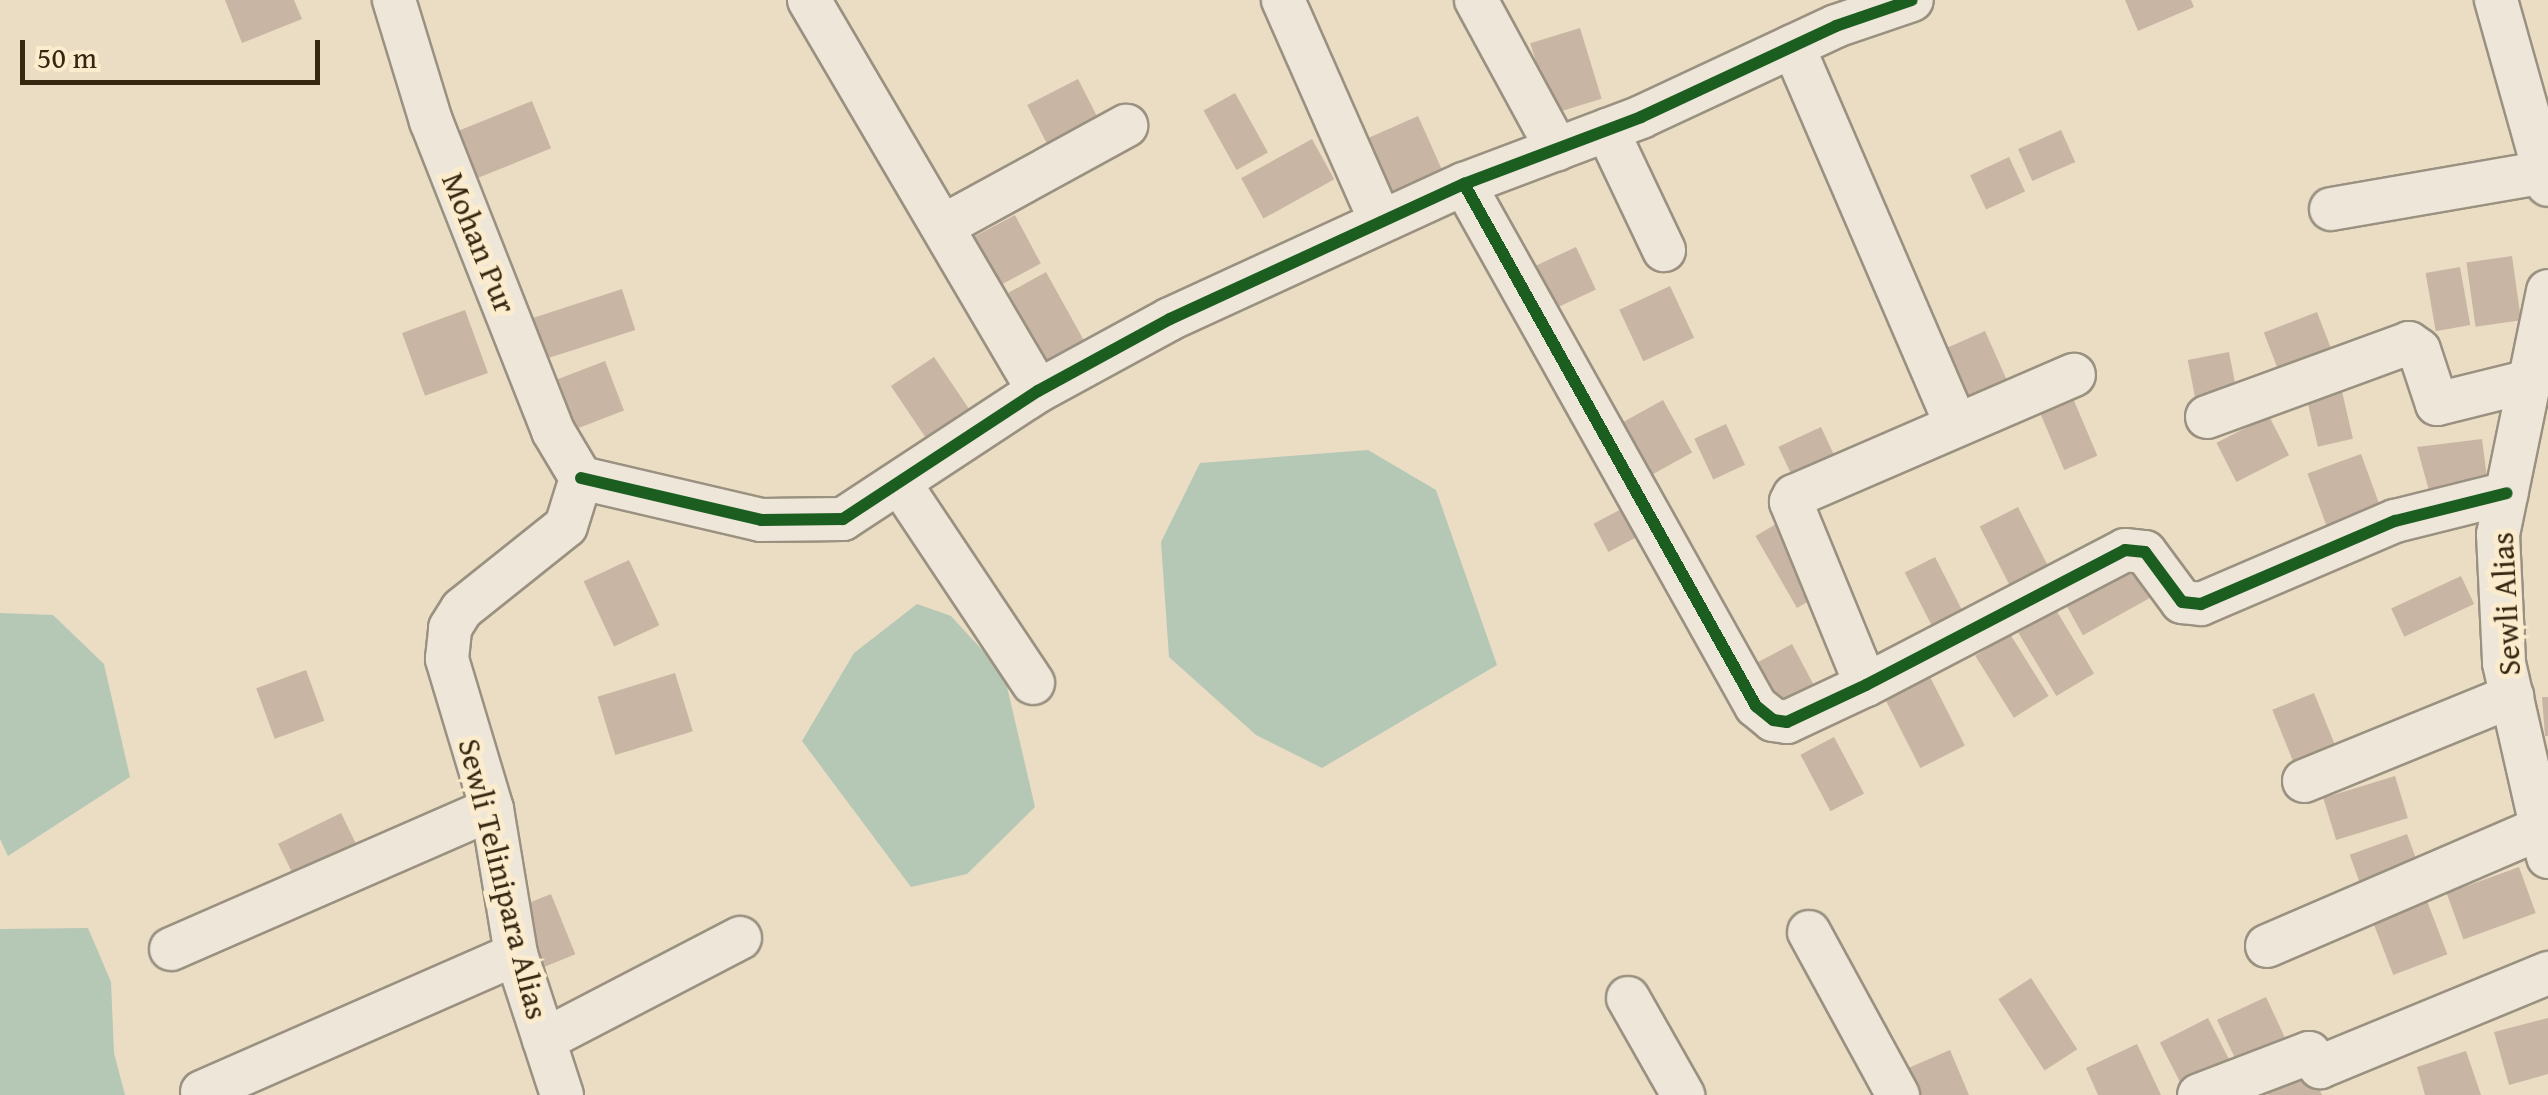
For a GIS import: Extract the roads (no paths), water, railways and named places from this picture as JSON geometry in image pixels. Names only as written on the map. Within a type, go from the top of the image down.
[{"type":"street","name":"Mohan Pur","points":[[394,0],[438,139],[553,431],[581,478]]},
{"type":"street","points":[[809,0],[1038,391]]},
{"type":"street","points":[[1283,0],[1380,220]]},
{"type":"street","points":[[1476,0],[1557,150]]},
{"type":"street","points":[[581,478],[761,520],[843,519],[901,485],[1038,391],[1170,319],[1380,220],[1607,130],[1793,46],[1912,0]]},
{"type":"street","points":[[2331,209],[2546,178],[2530,53],[2496,0]]},
{"type":"street","points":[[1793,46],[1955,423]]},
{"type":"street","points":[[943,226],[1126,126]]},
{"type":"street","points":[[1607,130],[1664,250]]},
{"type":"street","points":[[1464,184],[1756,706],[1787,722],[1866,686],[2125,550],[2145,552],[2182,602],[2201,604],[2394,521],[2507,493]]},
{"type":"street","name":"Sewli Alias","points":[[2545,842],[2539,775],[2512,696],[2498,534],[2548,291]]},
{"type":"street","points":[[2207,417],[2409,343],[2419,350],[2437,404],[2530,381]]},
{"type":"street","points":[[1866,686],[1791,502],[1800,491],[2074,375]]},
{"type":"street","name":"Sewli Telinipara Alias","points":[[562,1095],[516,954],[492,810],[449,677],[450,628],[462,609],[566,526],[581,478]]},
{"type":"street","points":[[901,485],[1033,683]]},
{"type":"street","points":[[2304,781],[2512,696]]},
{"type":"street","points":[[171,949],[492,810]]},
{"type":"street","points":[[2267,946],[2545,842]]},
{"type":"street","points":[[1809,932],[1898,1095]]},
{"type":"street","points":[[544,1040],[740,938]]},
{"type":"street","points":[[202,1092],[516,954]]},
{"type":"street","points":[[2199,1095],[2309,1053],[2320,1067],[2548,974]]},
{"type":"street","points":[[1628,998],[1683,1095]]}]
